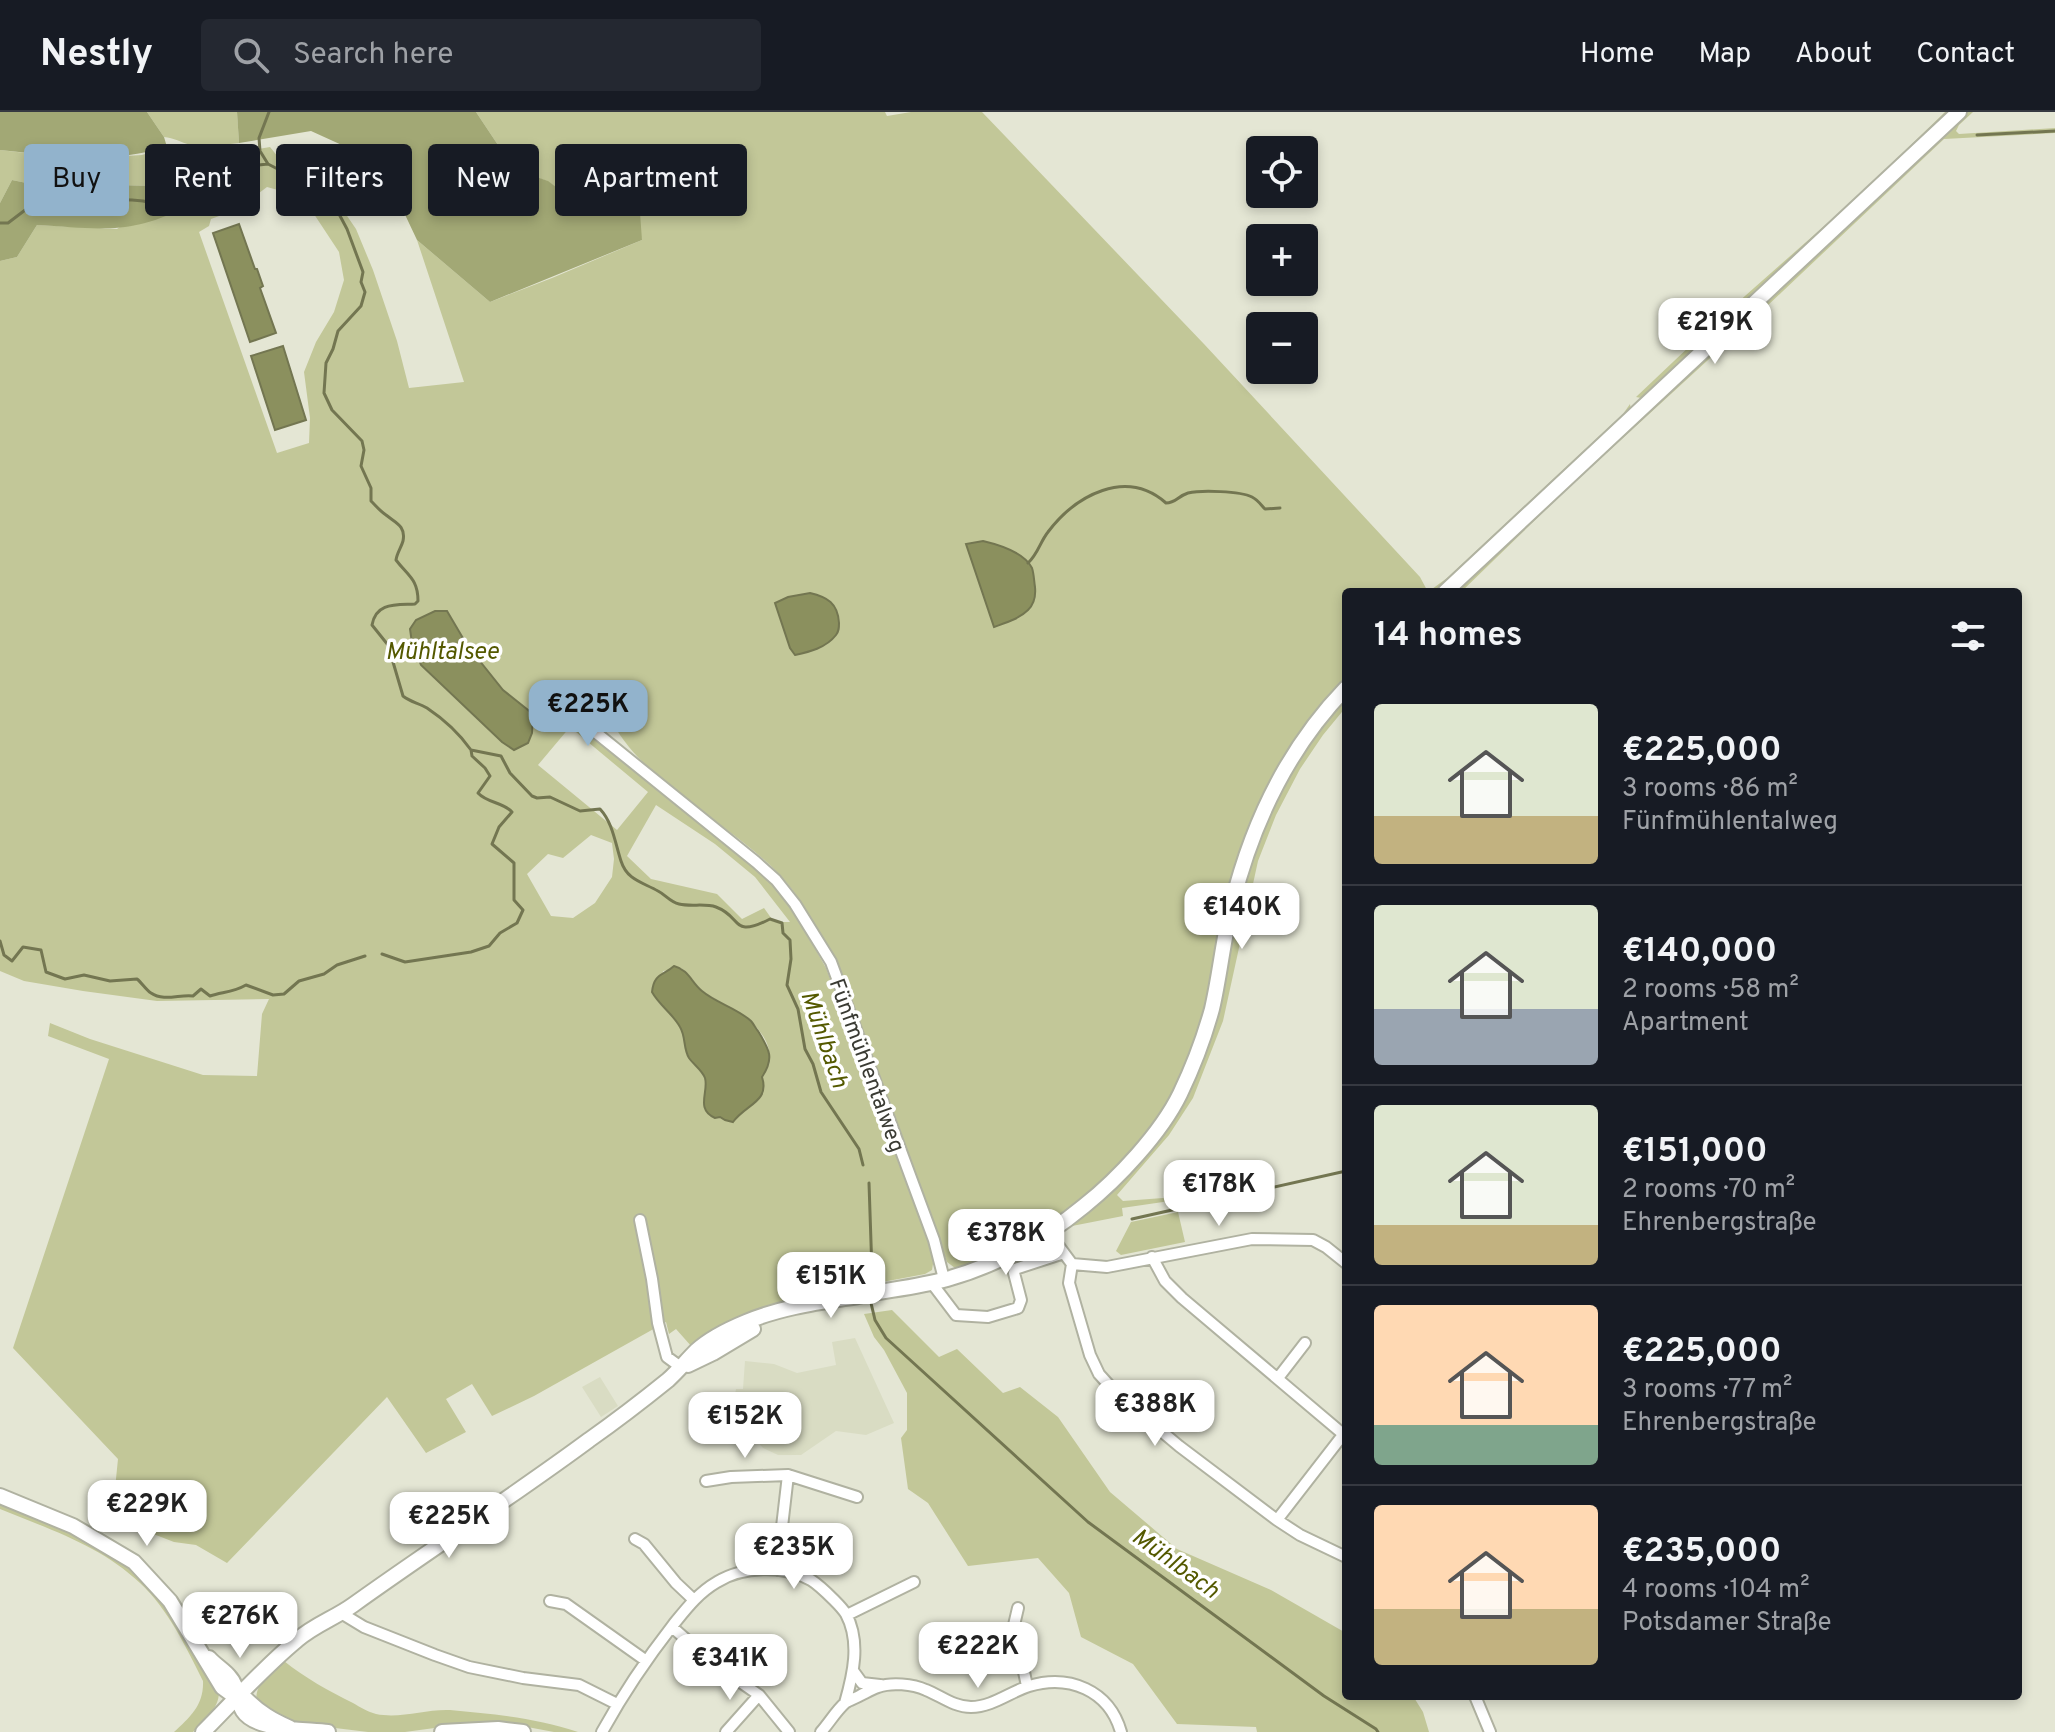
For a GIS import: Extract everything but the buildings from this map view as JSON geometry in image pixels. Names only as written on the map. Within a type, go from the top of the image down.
[{"type":"street","points":[[1449,588],[1959,112]]},
{"type":"street","points":[[203,1732],[298,1638],[319,1623],[341,1613],[559,1462],[640,1403],[706,1343],[745,1322],[773,1312],[938,1281],[981,1268],[1049,1233],[1109,1184],[1130,1163],[1178,1098],[1211,1010],[1231,907],[1245,857],[1264,808],[1294,753],[1342,692]]},
{"type":"street","name":"Fünfmühlentalweg","points":[[572,721],[589,727],[736,845],[776,880],[795,904],[831,962],[934,1240],[938,1281]]},
{"type":"street","points":[[640,1220],[667,1357],[682,1368]]},
{"type":"street","points":[[1049,1233],[1072,1264],[1069,1283],[1090,1355],[1099,1374],[1117,1394],[1179,1446],[1277,1520],[1342,1555]]},
{"type":"street","points":[[1072,1264],[1107,1267],[1252,1239],[1313,1240],[1342,1260]]},
{"type":"street","points":[[938,1281],[956,1315],[988,1317],[1018,1308],[1021,1300],[1015,1269],[1064,1253]]},
{"type":"street","points":[[1152,1257],[1165,1281],[1184,1300],[1342,1430]]},
{"type":"street","points":[[1278,1378],[1305,1343]]},
{"type":"street","points":[[1277,1520],[1342,1436]]},
{"type":"street","points":[[777,1570],[788,1475]]},
{"type":"street","points":[[706,1481],[788,1475],[857,1497]]},
{"type":"street","points":[[0,1496],[73,1526],[134,1562],[170,1601],[198,1645],[230,1676],[237,1698],[248,1717],[262,1725],[328,1732]]},
{"type":"street","points":[[635,1539],[644,1544],[694,1600]]},
{"type":"street","points":[[602,1732],[645,1660],[694,1600],[715,1582],[738,1572],[777,1570],[801,1575],[814,1581],[847,1615],[854,1640],[854,1672],[845,1703]]},
{"type":"street","points":[[847,1615],[914,1582]]},
{"type":"street","points":[[550,1601],[566,1604],[645,1660]]},
{"type":"street","points":[[1018,1608],[1014,1625],[1027,1686]]},
{"type":"street","points":[[341,1613],[364,1627],[469,1667],[579,1685],[617,1704]]},
{"type":"street","points":[[672,1627],[713,1663],[759,1695],[789,1732]]},
{"type":"street","points":[[854,1672],[862,1683],[910,1685],[969,1707],[983,1706],[1027,1686],[1063,1681],[1093,1691],[1114,1713],[1121,1732]]},
{"type":"street","points":[[821,1732],[845,1703],[880,1685]]},
{"type":"street","points":[[726,1732],[759,1695]]},
{"type":"street","points":[[1477,1700],[1490,1732]]},
{"type":"street","points":[[442,1732],[498,1729],[523,1732]]},
{"type":"shaded area","points":[[0,112],[147,112],[166,144],[145,144],[145,152],[129,154],[129,144],[24,144],[24,152],[0,150]]},
{"type":"shaded area","points":[[147,112],[237,112],[239,143],[187,144],[164,137]]},
{"type":"shaded area","points":[[237,112],[476,112],[497,144],[428,144],[428,216],[539,216],[539,178],[555,186],[555,216],[640,216],[642,240],[490,302],[417,240],[406,216],[412,216],[412,144],[340,144],[311,131],[239,143]]},
{"type":"shaded area","points":[[476,112],[885,112],[887,116],[911,112],[982,112],[1204,344],[1420,577],[1426,588],[1342,588],[1342,683],[1269,785],[1191,1057],[1168,1101],[1138,1145],[1106,1181],[1071,1210],[1024,1240],[955,1268],[947,1262],[831,953],[800,900],[756,853],[640,760],[608,714],[591,717],[582,724],[749,861],[783,897],[800,922],[826,968],[934,1258],[932,1270],[925,1274],[803,1297],[733,1320],[710,1332],[692,1347],[676,1329],[669,1334],[666,1322],[492,1416],[472,1384],[446,1399],[466,1432],[426,1453],[387,1397],[227,1563],[196,1545],[174,1542],[112,1518],[118,1459],[13,1348],[109,1059],[48,1036],[50,1023],[203,1075],[257,1076],[262,1014],[269,999],[157,1001],[24,981],[0,971],[0,261],[17,257],[37,225],[117,229],[145,209],[145,216],[219,216],[211,219],[209,226],[199,232],[277,453],[309,443],[310,418],[304,372],[316,342],[334,312],[344,280],[339,252],[315,216],[347,216],[356,229],[397,341],[409,388],[464,382],[417,240],[490,302],[642,240],[634,216],[747,216],[747,144],[555,144],[555,187],[539,178],[539,144],[497,144]],"holes":[[[435,611],[447,611],[467,645],[503,690],[533,714],[532,733]],[[570,727],[648,792],[617,830],[538,765]],[[656,805],[715,844],[755,877],[790,922],[774,922],[764,908],[742,919],[717,894],[651,879],[627,856]],[[591,835],[612,843],[612,877],[595,903],[573,918],[551,916],[527,874],[548,854],[563,858]],[[681,968],[705,993],[746,1018],[768,1046],[769,1064],[762,1076],[756,1101],[733,1122],[720,1116],[715,1118],[706,1110],[704,1076],[688,1055],[681,1028],[656,999],[663,971]]]},
{"type":"shaded area","points":[[1945,112],[1950,112],[1646,399],[1636,397],[1857,197]]},
{"type":"shaded area","points":[[1967,112],[1973,112],[1959,125],[1956,131],[1959,134],[2055,128],[2055,133],[1944,139],[1749,323],[1746,331],[1750,335],[1739,332],[1741,324]]},
{"type":"shaded area","points":[[270,147],[276,154],[276,190],[267,187],[260,192],[260,149]]},
{"type":"shaded area","points":[[0,150],[24,153],[24,182],[12,180],[0,203]]},
{"type":"shaded area","points":[[145,154],[145,186],[129,185],[129,156]]},
{"type":"shaded area","points":[[12,180],[24,182],[24,216],[129,216],[129,185],[145,186],[145,216],[165,216],[146,223],[111,228],[37,225],[17,257],[0,261],[0,203]]},
{"type":"shaded area","points":[[1730,342],[1750,342],[1720,349],[1465,588],[1457,588],[1715,349]]},
{"type":"shaded area","points":[[1630,404],[1631,410],[1442,588],[1433,588],[1623,414]]},
{"type":"shaded area","points":[[1342,701],[1342,712],[1300,769],[1276,815],[1258,861],[1223,1021],[1193,1098],[1169,1135],[1117,1195],[1123,1201],[1163,1198],[1232,1184],[1232,1187],[1122,1208],[1123,1216],[1072,1226],[1142,1160],[1217,1018],[1238,908],[1262,826],[1287,776],[1311,738]]},
{"type":"shaded area","points":[[1178,1212],[1185,1242],[1121,1255],[1116,1251],[1131,1222]]},
{"type":"shaded area","points":[[892,1310],[939,1357],[957,1349],[1003,1393],[1020,1387],[1058,1417],[1110,1492],[1177,1549],[1271,1590],[1342,1631],[1342,1700],[1416,1700],[1429,1732],[1257,1732],[1256,1727],[1177,1724],[1133,1664],[1081,1637],[1069,1593],[1038,1558],[968,1566],[928,1503],[908,1489],[901,1438],[907,1430],[907,1393],[864,1314]]},
{"type":"shaded area","points":[[855,1338],[894,1423],[866,1435],[836,1431],[801,1455],[778,1455],[763,1448],[734,1410],[736,1389],[743,1389],[745,1361],[774,1364],[797,1373],[836,1365],[832,1342]]},
{"type":"shaded area","points":[[600,1377],[618,1406],[601,1417],[582,1387]]},
{"type":"shaded area","points":[[0,1500],[86,1536],[121,1558],[156,1589],[219,1692],[214,1709],[193,1732],[174,1732],[198,1704],[203,1681],[176,1629],[150,1593],[109,1559],[56,1531],[0,1509]]},
{"type":"shaded area","points":[[284,1661],[317,1684],[376,1714],[450,1710],[531,1720],[578,1732],[464,1724],[405,1732],[368,1732],[294,1723],[257,1703],[260,1685]]},
{"type":"water","points":[[239,224],[263,286],[260,288],[276,333],[250,342],[213,233]]},
{"type":"water","points":[[283,346],[306,420],[275,430],[251,356]]},
{"type":"water","points":[[983,541],[1017,553],[1028,562],[1034,575],[1035,594],[1030,608],[994,627],[966,544]]},
{"type":"water","points":[[810,593],[834,606],[839,629],[822,646],[795,655],[775,603]]},
{"type":"water","name":"Mühltalsee","points":[[435,611],[447,611],[467,645],[503,690],[533,714],[528,743],[514,750],[502,742],[421,665],[410,629],[416,620]]},
{"type":"water","points":[[674,966],[683,970],[698,988],[751,1021],[768,1048],[768,1064],[762,1077],[763,1092],[733,1122],[715,1118],[706,1110],[705,1078],[687,1054],[680,1027],[652,992],[657,978]]},
{"type":"waterway","name":"Mühlbach","points":[[269,112],[259,138],[260,151],[268,164],[317,186],[331,199],[347,229],[363,272],[361,282],[365,292],[361,306],[338,331],[326,363],[324,393],[332,410],[362,441],[361,466],[371,488],[371,501],[403,532],[396,560],[412,578],[418,601],[382,609],[372,625],[388,645],[403,696],[440,717],[471,750],[501,756],[510,773],[532,796],[550,797],[580,811],[600,809],[611,827],[624,867],[636,880],[676,903],[716,907],[743,927],[770,919],[782,923],[783,933],[790,940],[787,985],[798,1009],[805,1049],[821,1092],[859,1149],[863,1165]]},
{"type":"waterway","points":[[1977,135],[2055,131]]},
{"type":"waterway","points":[[260,165],[268,164]]},
{"type":"waterway","points":[[0,223],[8,223],[37,201],[50,200],[68,208],[104,200],[145,201]]},
{"type":"waterway","points":[[1028,563],[1059,519],[1087,497],[1102,490],[1135,488],[1151,493],[1166,503],[1188,493],[1230,492],[1252,497],[1265,509],[1280,508]]},
{"type":"waterway","points":[[382,954],[405,962],[471,952],[489,946],[500,933],[517,923],[523,910],[514,900],[514,863],[492,844],[499,827],[512,812],[478,793],[490,776],[472,756],[471,750]]},
{"type":"waterway","points":[[0,941],[4,955],[12,961],[23,947],[41,950],[46,972],[65,979],[84,975],[110,981],[137,979],[151,993],[167,997],[193,996],[201,989],[210,996],[246,985],[273,995],[284,994],[299,981],[365,956]]},
{"type":"waterway","points":[[1132,1219],[1342,1172]]},
{"type":"waterway","name":"Mühlbach","points":[[869,1183],[870,1286]]},
{"type":"waterway","name":"Mühlbach","points":[[871,1303],[875,1320],[886,1338],[1088,1522],[1324,1696],[1378,1732]]}]
